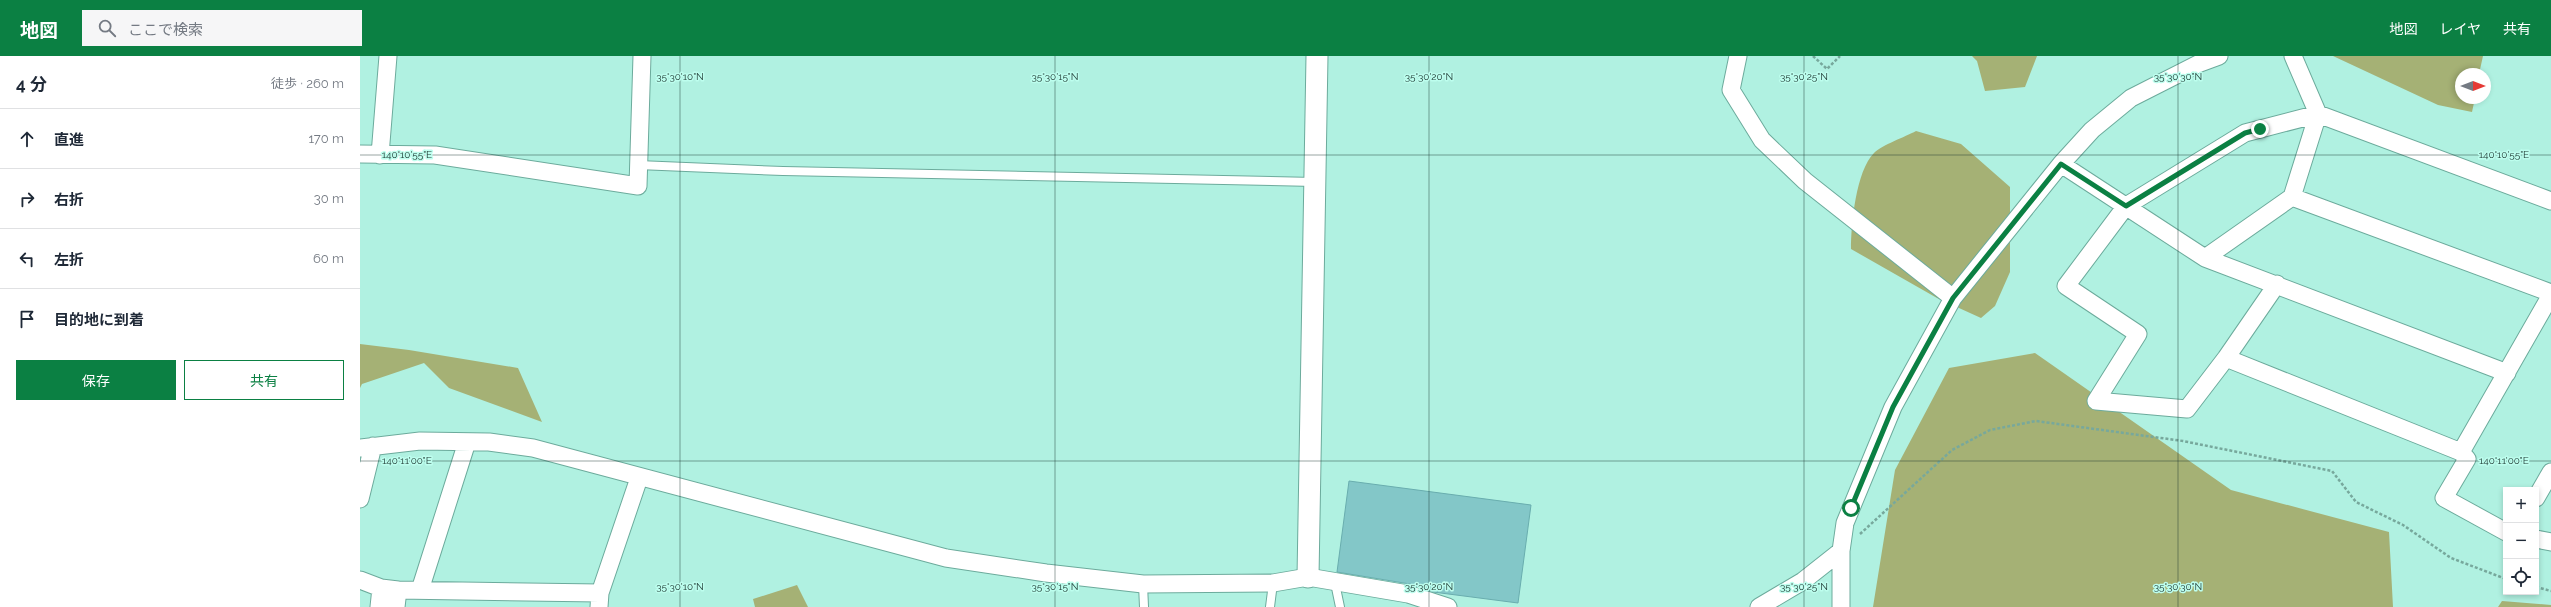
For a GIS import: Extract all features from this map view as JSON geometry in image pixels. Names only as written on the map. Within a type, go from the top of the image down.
[{"type":"street","points":[[380,154],[388,56]]},
{"type":"street","points":[[360,154],[435,155],[638,186],[642,56]]},
{"type":"street","points":[[1308,577],[1317,56]]},
{"type":"street","points":[[1738,56],[1731,90],[1762,140],[1805,181],[1953,298]]},
{"type":"street","points":[[1841,607],[1841,551],[1845,522],[1893,407],[1953,298],[2061,164],[2092,130],[2131,98],[2200,63],[2219,56]]},
{"type":"street","points":[[2205,258],[2292,197],[2318,114],[2293,56]]},
{"type":"street","points":[[2277,284],[2226,358],[2188,409],[2096,401],[2138,334],[2066,286],[2126,206],[2245,133],[2318,114],[2551,201]]},
{"type":"street","points":[[2061,164],[2205,258],[2277,284],[2507,373]]},
{"type":"street","points":[[2292,197],[2551,294],[2462,452]]},
{"type":"street","points":[[2226,358],[2462,452],[2467,459],[2444,498],[2503,530]]},
{"type":"street","points":[[360,499],[367,447],[420,441],[467,442],[533,448],[639,478],[946,558],[1046,573],[1143,584],[1273,583],[1308,577],[1335,583],[1408,594],[1448,607]]},
{"type":"street","points":[[420,590],[467,442]]},
{"type":"street","points":[[2539,493],[2551,472]]},
{"type":"street","points":[[360,580],[389,589],[599,600],[639,478]]},
{"type":"street","points":[[2539,540],[2551,542]]},
{"type":"street","points":[[1759,607],[1803,581],[1841,551]]},
{"type":"street","points":[[379,607],[389,589]]},
{"type":"street","points":[[389,589],[396,607]]},
{"type":"lane","points":[[638,165],[783,171],[1315,182]]},
{"type":"lane","points":[[1270,607],[1273,583]]},
{"type":"lane","points":[[1335,583],[1340,607]]},
{"type":"lane","points":[[1143,584],[1144,607]]},
{"type":"path","points":[[1813,56],[1827,69],[1840,56]]},
{"type":"path","points":[[1841,551],[1952,450],[1990,430],[2036,421],[2183,441],[2332,471],[2356,502],[2403,525],[2451,558],[2503,579]]},
{"type":"path","points":[[2539,588],[2551,591]]},
{"type":"green space","points":[[1972,56],[2037,56],[2025,87],[1985,91],[1977,61]]},
{"type":"green space","points":[[2333,56],[2483,56],[2480,68],[2455,68],[2455,104],[2474,104],[2472,112],[2438,105]]},
{"type":"green space","points":[[1916,131],[1961,144],[2010,187],[2010,272],[1995,306],[1981,318],[1937,298],[1851,249],[1852,226],[1856,198],[1863,172],[1868,161],[1878,150]]},
{"type":"green space","points":[[360,344],[409,350],[518,368],[542,422],[449,388],[424,363],[362,384],[360,388]]},
{"type":"green space","points":[[2035,353],[2231,490],[2389,532],[2393,607],[1873,607],[1895,470],[1949,368]]},
{"type":"green space","points":[[797,585],[808,607],[755,607],[753,599]]},
{"type":"green space","points":[[2502,601],[2551,605],[2551,607],[2498,607]]},
{"type":"building","points":[[1349,481],[1531,505],[1518,603],[1433,592],[1410,584],[1337,572]]},
{"type":"route","points":[[1851,508],[1893,407],[1953,298],[2061,164],[2126,206],[2245,133],[2260,129]]}]
